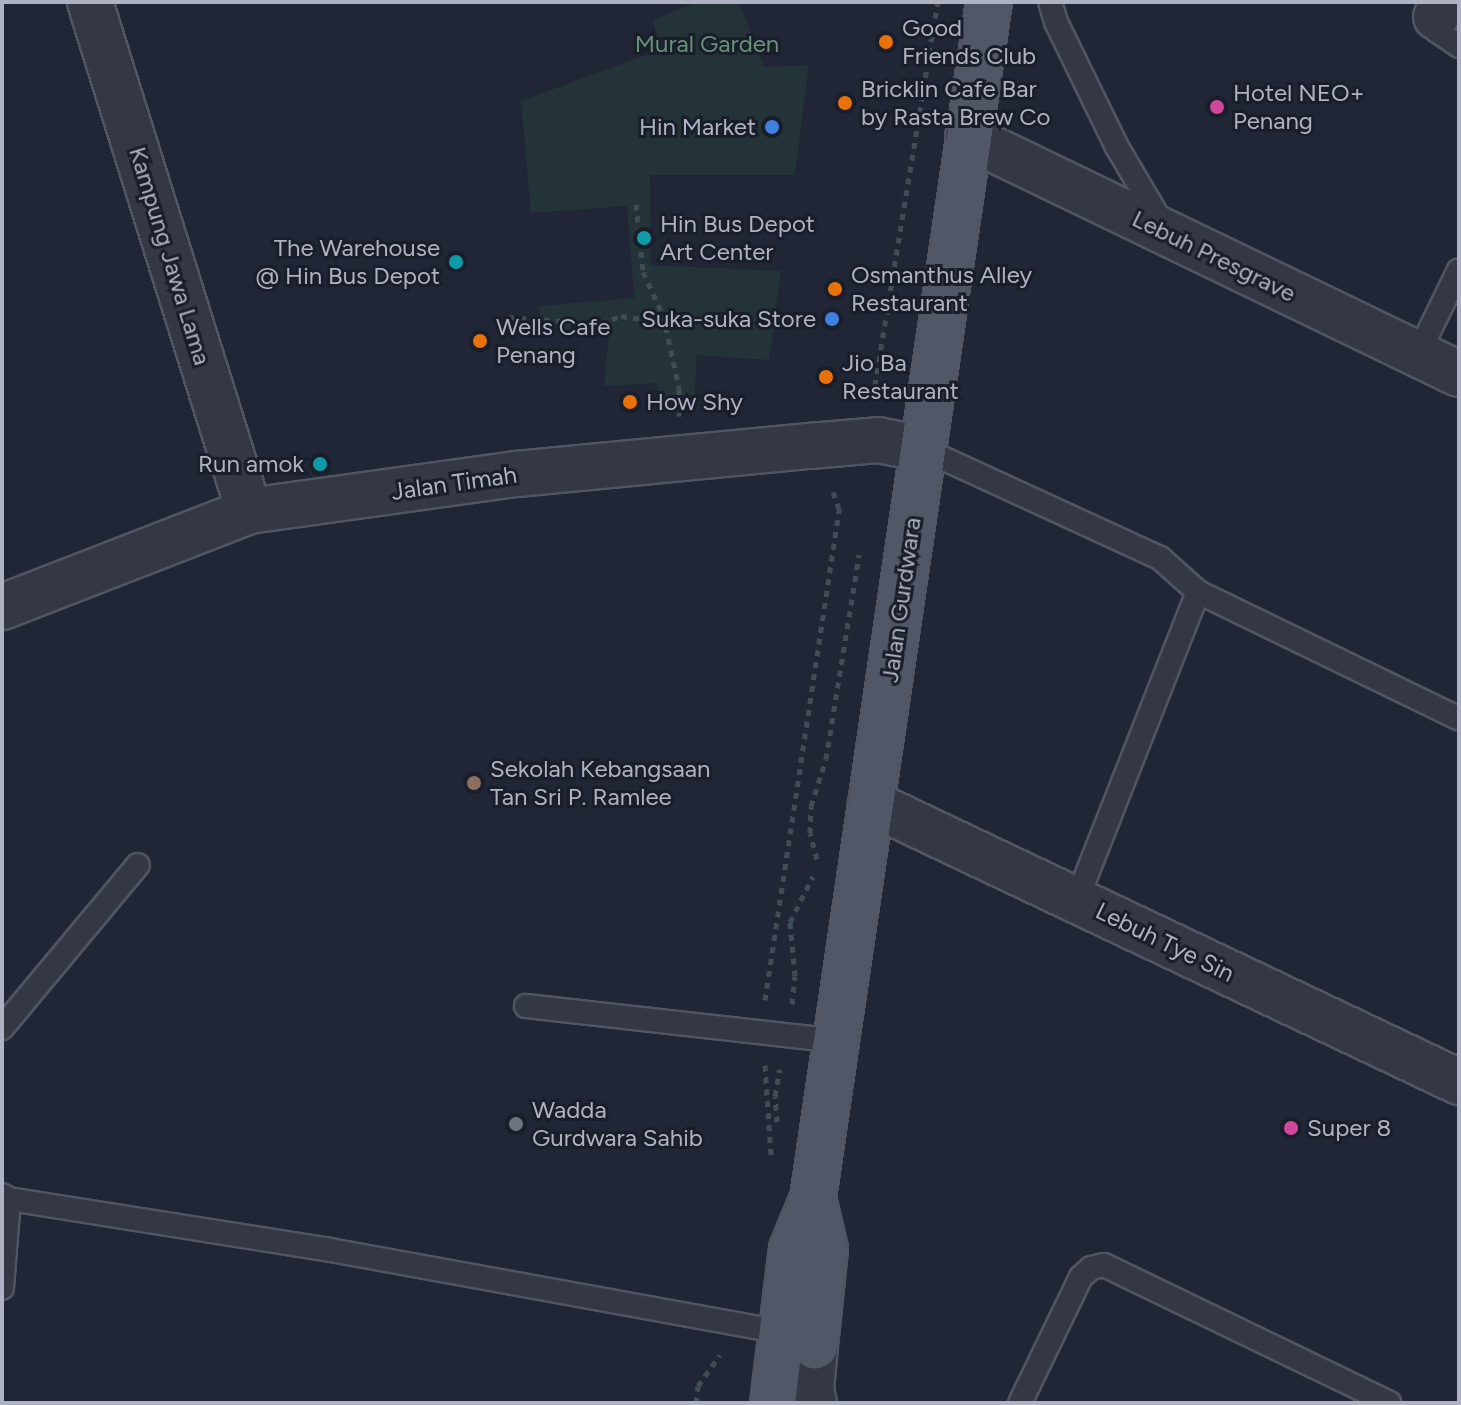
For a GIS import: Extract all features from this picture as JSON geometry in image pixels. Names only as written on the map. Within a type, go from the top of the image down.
[{"type":"main road","name":"Jalan Gurdwara","points":[[773,1403],[799,1339],[792,1249],[813,1198],[989,2]]},
{"type":"street","name":"Kampung Jawa Lama","points":[[90,2],[249,511]]},
{"type":"street","name":"Lebuh Presgrave","points":[[968,137],[1459,374]]},
{"type":"street","name":"Jalan Timah","points":[[2,607],[249,511],[517,474],[810,446],[866,441],[923,449]]},
{"type":"street","name":"Lebuh Tye Sin","points":[[871,803],[1459,1082]]},
{"type":"street","points":[[799,1339],[814,1403]]},
{"type":"lane","points":[[1050,2],[1056,22],[1117,147],[1167,234]]},
{"type":"lane","points":[[1418,354],[1459,270]]},
{"type":"lane","points":[[923,449],[1160,558],[1198,592],[1459,719]]},
{"type":"lane","points":[[1077,899],[1198,592]]},
{"type":"lane","points":[[2,1028],[138,865]]},
{"type":"lane","points":[[526,1006],[836,1041]]},
{"type":"lane","points":[[2,1288],[6,1197],[330,1250],[799,1339]]},
{"type":"lane","points":[[1020,1403],[1081,1277],[1091,1268],[1104,1265],[1389,1403]]},
{"type":"path","points":[[866,441],[938,2]]},
{"type":"path","points":[[636,204],[643,272],[664,322],[679,388],[680,458]]},
{"type":"path","points":[[508,317],[601,324],[621,316],[664,322]]},
{"type":"path","points":[[770,1164],[772,1150],[764,1092],[770,1032],[764,999],[839,509],[810,446]]},
{"type":"green space","name":"Mural Garden","points":[[698,2],[739,2],[764,67],[809,65],[795,175],[650,175],[651,265],[781,271],[769,360],[697,355],[694,403],[659,406],[657,383],[604,386],[609,334],[541,327],[539,306],[634,298],[627,206],[531,213],[521,101],[662,49],[652,20]]},
{"type":"place","name":"Good Friends Club","points":[[886,42]]},
{"type":"place","name":"Bricklin Cafe Bar by Rasta Brew Co","points":[[845,103]]},
{"type":"place","name":"Hotel NEO+ Penang","points":[[1217,107]]},
{"type":"place","name":"Hin Market","points":[[772,127]]},
{"type":"place","name":"Hin Bus Depot Art Center","points":[[644,238]]},
{"type":"place","name":"The Warehouse @ Hin Bus Depot","points":[[456,262]]},
{"type":"place","name":"Osmanthus Alley Restaurant","points":[[835,289]]},
{"type":"place","name":"Suka-suka Store","points":[[832,319]]},
{"type":"place","name":"Wells Cafe Penang","points":[[480,341]]},
{"type":"place","name":"Jio Ba Restaurant","points":[[826,377]]},
{"type":"place","name":"How Shy","points":[[630,402]]},
{"type":"place","name":"Run amok","points":[[320,464]]},
{"type":"place","name":"Sekolah Kebangsaan Tan Sri P. Ramlee","points":[[474,783]]},
{"type":"place","name":"Wadda Gurdwara Sahib","points":[[516,1124]]},
{"type":"place","name":"Super 8","points":[[1291,1128]]}]
